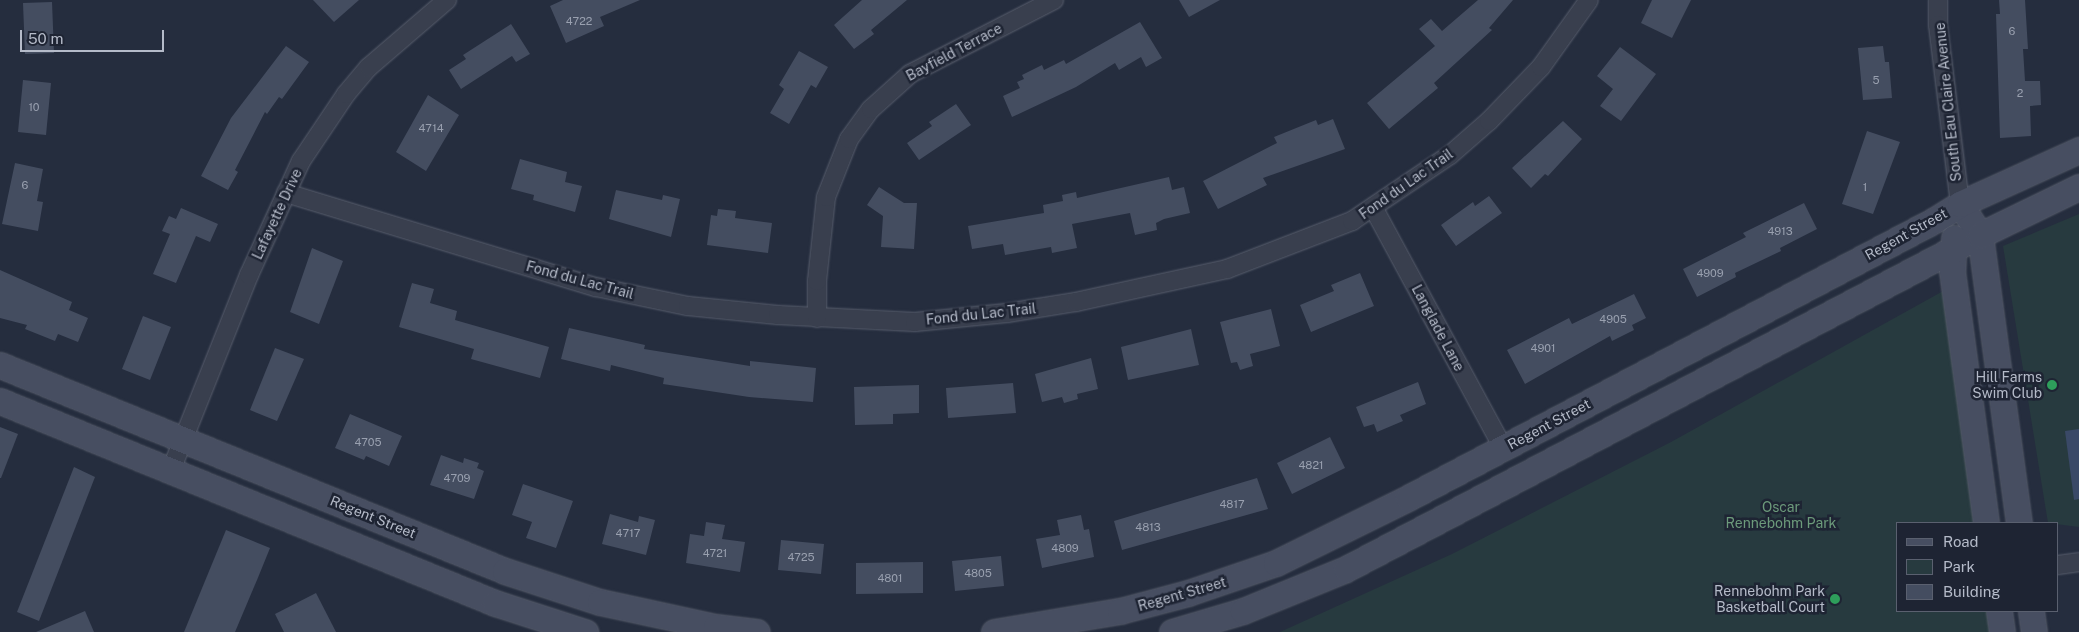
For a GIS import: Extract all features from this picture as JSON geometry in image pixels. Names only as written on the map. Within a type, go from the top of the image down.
[{"type":"street","name":"Lafayette Drive","points":[[170,470],[249,275],[301,160],[346,94],[369,68],[447,0]]},
{"type":"street","name":"Bayfield Terrace","points":[[817,318],[817,281],[826,197],[849,138],[871,109],[910,74],[1054,0]]},
{"type":"street","name":"Fond du Lac Trail","points":[[286,193],[596,287],[688,306],[817,318],[915,322],[1006,313],[1076,302],[1227,269],[1287,248],[1352,221],[1374,208],[1450,155],[1489,121],[1541,67],[1589,0]]},
{"type":"street","name":"South Eau Claire Avenue","points":[[1938,0],[1938,25],[1960,204]]},
{"type":"street","name":"Regent Street","points":[[994,632],[1120,611],[1233,579],[1329,539],[1933,221],[1960,204],[2079,150]]},
{"type":"street","points":[[1172,632],[1243,611],[1346,569],[1980,235],[2079,187]]},
{"type":"street","points":[[1960,204],[1980,235],[2019,522]]},
{"type":"street","points":[[1960,204],[1951,251],[1986,522]]},
{"type":"street","name":"Langlade Lane","points":[[1374,208],[1503,448]]},
{"type":"street","name":"Regent Street","points":[[0,365],[505,571],[600,602],[716,627],[757,632]]},
{"type":"street","points":[[0,401],[495,603],[585,632]]},
{"type":"street","points":[[1503,448],[1518,477]]},
{"type":"street","points":[[2059,565],[2079,562]]},
{"type":"street","points":[[1999,612],[2002,632]]},
{"type":"street","points":[[2031,612],[2034,632]]},
{"type":"green space","name":"Hill Farms Swim Club","points":[[2079,214],[2079,527],[2059,524],[2059,522],[2048,522],[2003,246]]},
{"type":"green space","name":"Oscar Rennebohm Park","points":[[1945,290],[1978,522],[1896,522],[1896,612],[1990,612],[1993,632],[1280,632],[1452,554],[1671,442]]},
{"type":"water","points":[[2079,429],[2079,499],[2074,500],[2065,431]]},
{"type":"building","points":[[313,0],[359,0],[334,22]]},
{"type":"building","points":[[563,0],[640,0],[600,17],[604,26],[566,43],[550,6]]},
{"type":"building","points":[[862,0],[907,0],[871,30],[874,34],[854,49],[834,25]]},
{"type":"building","points":[[1179,0],[1220,0],[1189,17]]},
{"type":"building","points":[[1478,0],[1513,0],[1489,28],[1492,30],[1434,83],[1438,88],[1389,129],[1367,103],[1435,46],[1419,29],[1431,19],[1442,31]]},
{"type":"building","points":[[1652,0],[1691,0],[1672,38],[1641,23]]},
{"type":"building","points":[[1999,0],[2025,0],[2028,49],[2023,49],[2025,81],[2040,81],[2041,105],[2030,106],[2031,136],[2000,138],[1996,14],[2000,14]]},
{"type":"building","points":[[52,2],[54,53],[25,54],[23,3]]},
{"type":"building","points":[[1140,22],[1162,58],[1146,67],[1141,57],[1119,70],[1115,63],[1076,87],[1012,117],[1003,96],[1020,88],[1017,82],[1024,79],[1022,75],[1042,65],[1044,70],[1064,60],[1066,64]]},
{"type":"building","points":[[511,24],[530,54],[516,62],[512,56],[461,89],[449,70],[466,59],[463,55]]},
{"type":"building","points":[[286,46],[309,62],[282,99],[279,97],[267,114],[265,112],[235,170],[238,172],[228,190],[201,176],[231,118]]},
{"type":"building","points":[[1883,46],[1885,62],[1889,62],[1892,98],[1863,100],[1858,48]]},
{"type":"building","points":[[1620,47],[1656,74],[1621,121],[1600,106],[1613,89],[1597,76]]},
{"type":"building","points":[[799,51],[828,67],[816,88],[811,85],[789,124],[770,113],[784,89],[779,85]]},
{"type":"building","points":[[23,80],[51,83],[46,135],[18,132]]},
{"type":"building","points":[[428,95],[459,115],[426,171],[396,152]]},
{"type":"building","points":[[956,104],[971,125],[919,160],[907,143],[932,126],[929,122]]},
{"type":"building","points":[[1333,119],[1345,149],[1263,178],[1267,185],[1218,209],[1203,181],[1277,143],[1274,137],[1316,120],[1318,125]]},
{"type":"building","points":[[1563,121],[1582,139],[1548,176],[1545,174],[1531,188],[1512,168]]},
{"type":"building","points":[[1867,131],[1900,142],[1873,214],[1842,204]]},
{"type":"building","points":[[520,159],[567,172],[565,182],[582,186],[575,212],[533,200],[534,195],[511,189]]},
{"type":"building","points":[[15,163],[43,169],[37,201],[43,202],[38,231],[2,224]]},
{"type":"building","points":[[1169,177],[1172,190],[1184,187],[1190,213],[1164,219],[1156,223],[1157,230],[1135,235],[1130,213],[1072,224],[1077,248],[1052,253],[1051,247],[1005,255],[1003,244],[972,249],[968,226],[1044,213],[1043,205],[1063,201],[1062,195],[1076,192],[1077,198]]},
{"type":"building","points":[[879,187],[904,203],[917,203],[914,249],[881,247],[883,216],[867,205]]},
{"type":"building","points":[[616,190],[662,200],[663,195],[680,199],[671,237],[609,219]]},
{"type":"building","points":[[1489,196],[1502,213],[1456,246],[1441,225],[1473,202],[1475,206]]},
{"type":"building","points":[[1804,203],[1817,229],[1780,248],[1781,251],[1735,273],[1736,277],[1697,297],[1683,269],[1746,237],[1743,233]]},
{"type":"building","points":[[181,208],[218,224],[210,242],[196,236],[176,283],[153,274],[170,234],[162,231],[169,216],[176,219]]},
{"type":"building","points":[[718,209],[736,211],[735,218],[772,223],[768,253],[707,245],[711,215],[717,216]]},
{"type":"building","points":[[312,248],[343,261],[319,324],[290,312]]},
{"type":"building","points":[[0,270],[72,302],[69,310],[88,318],[78,342],[58,334],[55,341],[25,329],[27,325],[0,318]]},
{"type":"building","points":[[1360,273],[1374,306],[1311,332],[1300,305],[1334,291],[1331,285]]},
{"type":"building","points":[[412,283],[434,289],[430,303],[457,311],[455,320],[549,347],[540,378],[471,359],[474,349],[399,327]]},
{"type":"building","points":[[1634,294],[1646,318],[1632,325],[1634,330],[1612,341],[1610,336],[1525,384],[1507,350],[1569,318],[1572,324]]},
{"type":"building","points":[[1271,309],[1280,346],[1250,354],[1253,366],[1240,370],[1237,362],[1231,363],[1220,322]]},
{"type":"building","points":[[143,316],[171,327],[150,380],[122,369]]},
{"type":"building","points":[[569,328],[645,345],[644,349],[750,366],[750,361],[816,368],[813,402],[749,397],[663,384],[664,378],[611,365],[610,371],[561,359]]},
{"type":"building","points":[[1191,329],[1199,365],[1128,380],[1121,347]]},
{"type":"building","points":[[275,348],[304,359],[277,421],[250,410]]},
{"type":"building","points":[[1091,358],[1098,389],[1077,394],[1078,399],[1064,403],[1062,397],[1042,402],[1035,374]]},
{"type":"building","points":[[1418,382],[1426,404],[1400,415],[1403,421],[1377,432],[1374,424],[1364,427],[1356,407]]},
{"type":"building","points":[[1013,383],[1016,413],[948,418],[946,388]]},
{"type":"building","points":[[919,385],[919,413],[893,414],[893,424],[855,425],[854,387]]},
{"type":"building","points":[[350,414],[402,436],[389,466],[366,456],[364,460],[335,448]]},
{"type":"building","points":[[0,427],[18,434],[1,478],[0,478]]},
{"type":"building","points":[[1330,437],[1345,468],[1292,494],[1277,463]]},
{"type":"building","points":[[441,455],[463,463],[464,458],[479,463],[477,468],[484,471],[474,499],[430,485]]},
{"type":"building","points":[[74,467],[95,477],[39,621],[17,612]]},
{"type":"building","points":[[1257,478],[1268,509],[1122,550],[1114,521]]},
{"type":"building","points":[[523,484],[573,501],[556,548],[526,538],[532,522],[512,515]]},
{"type":"building","points":[[610,514],[638,522],[639,516],[655,520],[646,555],[602,544]]},
{"type":"building","points":[[1081,515],[1084,530],[1089,529],[1094,557],[1042,568],[1036,539],[1060,535],[1057,520]]},
{"type":"building","points":[[706,522],[725,525],[722,539],[745,542],[740,572],[686,563],[690,534],[704,536]]},
{"type":"building","points":[[226,530],[270,548],[257,580],[235,632],[184,632]]},
{"type":"building","points":[[781,540],[824,544],[821,574],[778,570]]},
{"type":"building","points":[[1001,556],[1004,586],[955,591],[952,561]]},
{"type":"building","points":[[923,562],[923,593],[856,594],[856,563]]},
{"type":"building","points":[[316,593],[336,632],[284,632],[275,614]]},
{"type":"building","points":[[85,611],[94,632],[36,632]]},
{"type":"place","name":"Hill Farms Swim Club","points":[[2052,385]]},
{"type":"place","name":"Rennebohm Park Basketball Court","points":[[1835,599]]}]
